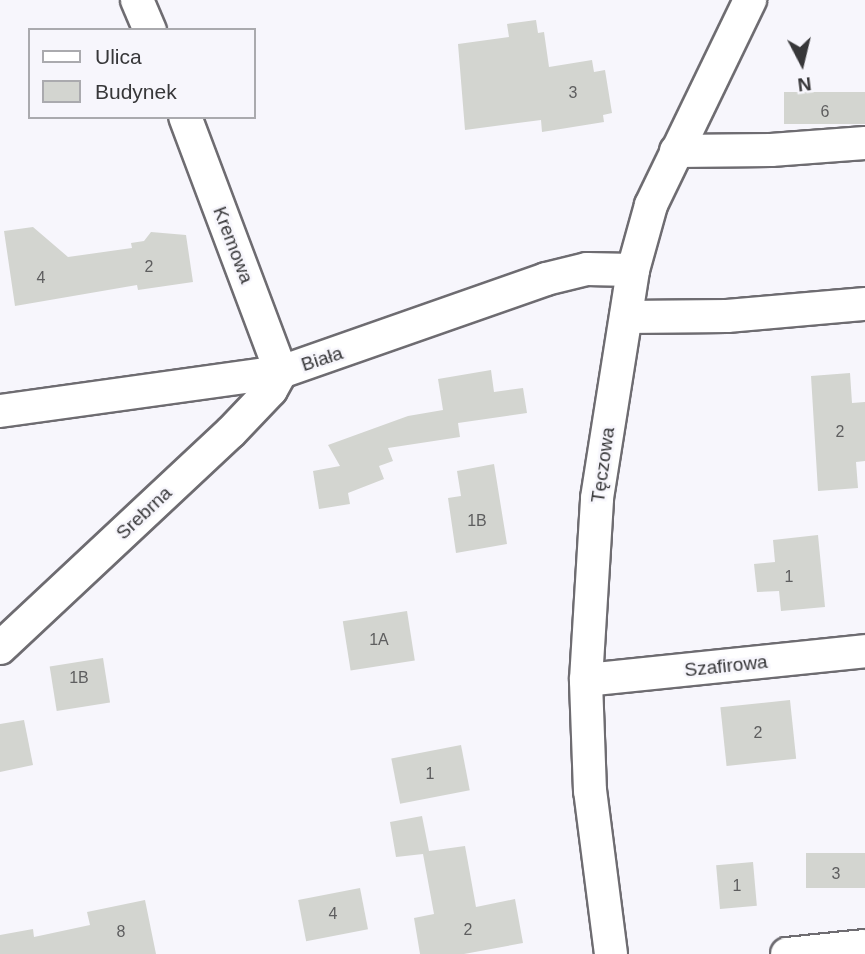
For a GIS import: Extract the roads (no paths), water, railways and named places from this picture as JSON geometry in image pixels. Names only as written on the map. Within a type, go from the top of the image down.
[{"type":"street","points":[[137,0],[149,28]]},
{"type":"street","name":"Tęczowa","points":[[611,954],[590,791],[586,680],[597,498],[633,270],[651,205],[750,0]]},
{"type":"street","name":"Kremowa","points":[[186,119],[281,372]]},
{"type":"street","points":[[676,151],[772,150],[865,143]]},
{"type":"street","name":"Biała","points":[[0,411],[281,372],[547,279],[587,270],[633,270]]},
{"type":"street","points":[[626,317],[727,316],[865,304]]},
{"type":"street","name":"Srebrna","points":[[0,648],[230,432],[271,390],[281,372]]},
{"type":"street","name":"Szafirowa","points":[[586,680],[865,651]]},
{"type":"street","points":[[787,954],[865,946]]}]
